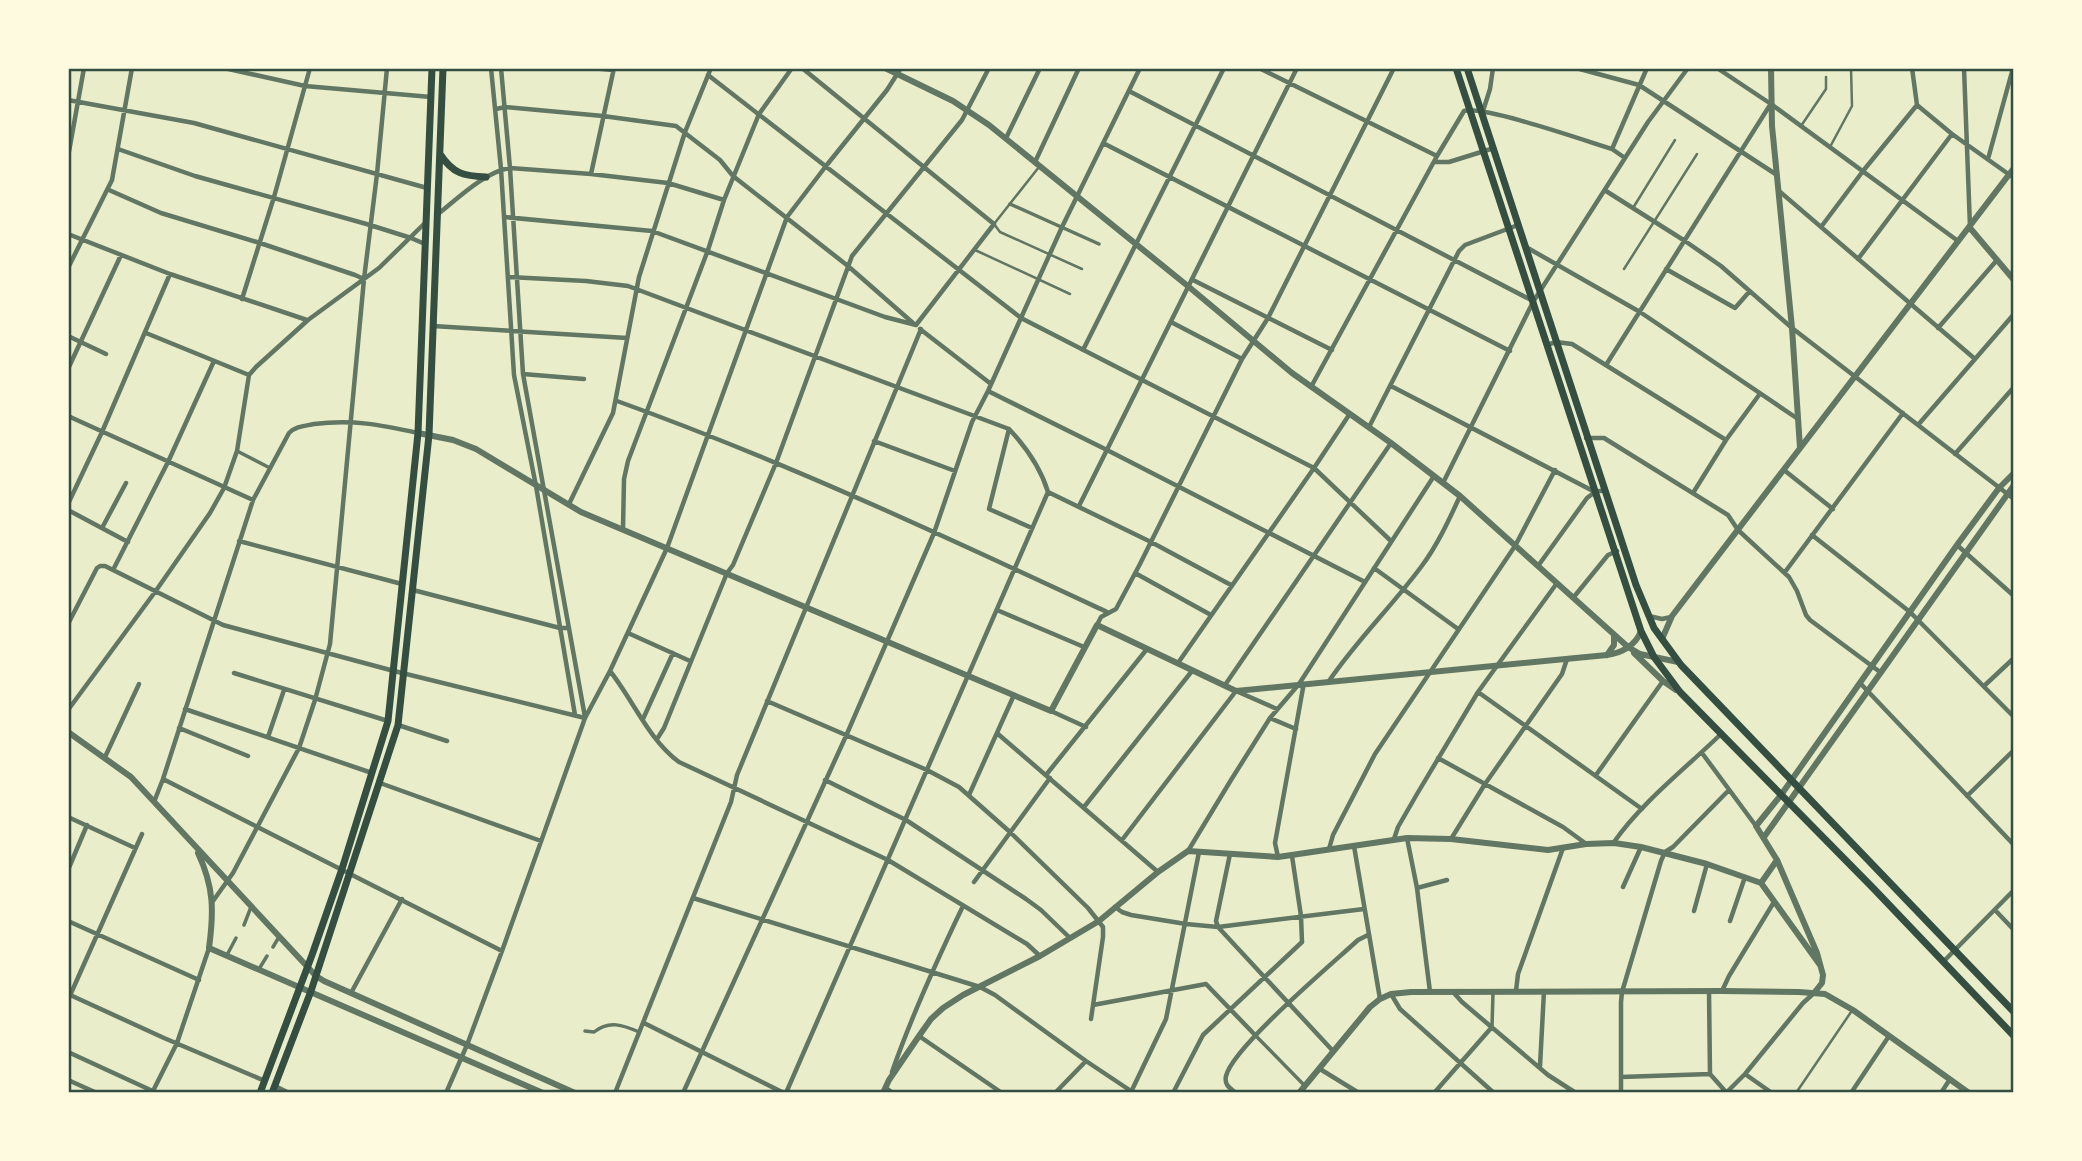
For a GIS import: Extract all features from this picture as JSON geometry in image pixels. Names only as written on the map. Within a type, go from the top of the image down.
[{"type":"main road","points":[[260,1093],[342,869],[387,722],[418,433],[432,68]]},
{"type":"main road","points":[[274,1089],[311,991],[398,725],[429,435],[443,68]]},
{"type":"main road","points":[[1456,68],[1614,552],[1641,631],[1654,657],[1680,692],[2014,1036]]},
{"type":"main road","points":[[1467,68],[1648,616],[1678,662],[2014,1012]]},
{"type":"main road","points":[[440,154],[449,167],[456,171],[486,177]]},
{"type":"street","points":[[68,157],[84,68]]},
{"type":"street","points":[[68,268],[109,190],[132,68]]},
{"type":"street","points":[[224,68],[305,86],[431,97]]},
{"type":"street","points":[[242,299],[310,68]]},
{"type":"street","points":[[213,901],[228,881],[299,748],[327,653],[387,68]]},
{"type":"street","points":[[491,68],[505,217],[514,375],[575,715]]},
{"type":"street","points":[[501,68],[523,374],[585,718]]},
{"type":"street","points":[[591,68],[613,69],[591,174]]},
{"type":"street","points":[[569,506],[617,401],[639,277],[685,132],[711,68]]},
{"type":"street","points":[[623,529],[626,469],[646,412],[708,250],[733,176],[759,114],[792,68]]},
{"type":"street","points":[[615,1093],[731,802],[734,786],[767,701],[897,386],[918,327],[994,224],[802,68]]},
{"type":"street","points":[[885,68],[899,71],[968,110],[1137,245],[1191,283],[1254,342],[1460,496],[1663,681],[1680,692]]},
{"type":"street","points":[[657,739],[776,463],[852,256],[968,110],[989,68]]},
{"type":"street","points":[[1006,138],[1040,68]]},
{"type":"street","points":[[1037,164],[1079,68]]},
{"type":"street","points":[[683,1093],[846,736],[934,533],[976,415],[1049,254],[1140,68]]},
{"type":"street","points":[[1083,350],[1224,68]]},
{"type":"street","points":[[1259,68],[1437,156]]},
{"type":"street","points":[[1079,506],[1297,68]]},
{"type":"street","points":[[1051,711],[1101,617],[1115,609],[1135,573],[1242,359],[1268,318],[1394,68]]},
{"type":"street","points":[[1483,112],[1493,68]]},
{"type":"street","points":[[1576,68],[1639,85],[1777,175]]},
{"type":"street","points":[[1612,149],[1647,68]]},
{"type":"street","points":[[1443,483],[1533,302],[1625,158],[1688,68]]},
{"type":"street","points":[[1717,68],[1771,104],[1959,242]]},
{"type":"street","points":[[1771,68],[1771,104],[1792,328],[1800,448]]},
{"type":"street","points":[[1912,68],[1917,105],[2011,176]]},
{"type":"street","points":[[1964,68],[1970,228],[2014,280]]},
{"type":"street","points":[[1988,159],[2013,68]]},
{"type":"street","points":[[446,1093],[502,951],[585,718],[667,548],[788,218],[899,71]]},
{"type":"street","points":[[708,75],[1020,318],[1314,468],[1391,541]]},
{"type":"street","points":[[1129,91],[1533,302]]},
{"type":"street","points":[[68,100],[194,123],[427,188]]},
{"type":"street","points":[[1606,365],[1771,104]]},
{"type":"street","points":[[1821,227],[1917,105]]},
{"type":"street","points":[[496,109],[505,107],[603,116],[676,126],[720,160],[733,176],[848,265],[918,327],[991,384]]},
{"type":"street","points":[[1311,387],[1464,111],[1471,109],[1494,113],[1612,149],[1625,158]]},
{"type":"street","points":[[1858,259],[1952,134]]},
{"type":"street","points":[[1104,143],[1510,351]]},
{"type":"street","points":[[1434,162],[1449,162],[1494,148]]},
{"type":"street","points":[[118,149],[195,176],[370,225],[425,245]]},
{"type":"street","points":[[437,214],[486,177],[501,169],[510,168],[668,183],[724,200]]},
{"type":"street","points":[[1662,639],[1672,616],[2011,176],[2014,168]]},
{"type":"street","points":[[109,190],[154,210],[364,279]]},
{"type":"street","points":[[1778,190],[1975,359]]},
{"type":"street","points":[[1606,191],[1721,266],[1792,328],[2014,499]]},
{"type":"street","points":[[1010,204],[1099,244]]},
{"type":"street","points":[[505,217],[652,231],[918,327]]},
{"type":"street","points":[[68,710],[155,592],[210,513],[224,488],[237,451],[249,375],[308,320],[364,279],[426,222]]},
{"type":"street","points":[[1368,428],[1459,251],[1465,246],[1518,225]]},
{"type":"street","points":[[68,234],[170,274],[308,320]]},
{"type":"street","points":[[1526,247],[1640,312],[1798,419]]},
{"type":"street","points":[[68,369],[121,255]]},
{"type":"street","points":[[1938,328],[1997,259]]},
{"type":"street","points":[[1666,269],[1735,308],[1749,292]]},
{"type":"street","points":[[68,505],[170,274]]},
{"type":"street","points":[[509,277],[628,286],[1009,429],[1020,440],[1048,492],[1231,585]]},
{"type":"street","points":[[1191,283],[1332,350]]},
{"type":"street","points":[[1919,425],[2014,314]]},
{"type":"street","points":[[1171,322],[1242,359]]},
{"type":"street","points":[[433,326],[627,338]]},
{"type":"street","points":[[146,333],[249,375]]},
{"type":"street","points":[[68,336],[106,354]]},
{"type":"street","points":[[1547,345],[1556,342],[1572,344],[1726,440]]},
{"type":"street","points":[[113,570],[168,462],[214,360]]},
{"type":"street","points":[[523,374],[584,379]]},
{"type":"street","points":[[1391,386],[1595,492]]},
{"type":"street","points":[[1955,454],[2014,387]]},
{"type":"street","points":[[988,391],[1365,582]]},
{"type":"street","points":[[1693,493],[1759,394]]},
{"type":"street","points":[[617,401],[852,495],[1107,612]]},
{"type":"street","points":[[1785,572],[1902,413]]},
{"type":"street","points":[[1178,663],[1349,415]]},
{"type":"street","points":[[68,416],[253,500]]},
{"type":"street","points":[[154,802],[253,500],[292,430],[309,425],[351,421],[453,440],[477,449],[569,506],[1086,727]]},
{"type":"street","points":[[1009,429],[989,509],[1032,528]]},
{"type":"street","points":[[1578,440],[1587,437],[1604,438],[1728,515],[1738,530],[1785,572],[1795,585],[1810,620],[1880,672]]},
{"type":"street","points":[[874,441],[955,471]]},
{"type":"street","points":[[1224,685],[1391,443]]},
{"type":"street","points":[[237,451],[270,468]]},
{"type":"street","points":[[1329,849],[1333,835],[1364,772],[1515,546],[1555,470]]},
{"type":"street","points":[[1784,470],[1833,509]]},
{"type":"street","points":[[1756,826],[1781,795],[1957,545],[2014,472]]},
{"type":"street","points":[[889,1080],[931,1019],[943,1008],[1070,939],[1098,921],[1158,872],[1188,852],[1270,718],[1299,684],[1434,475]]},
{"type":"street","points":[[102,528],[127,483]]},
{"type":"street","points":[[1764,837],[2014,485]]},
{"type":"street","points":[[1538,566],[1587,498],[1595,492],[1605,490]]},
{"type":"street","points":[[644,1023],[785,1093],[1048,492]]},
{"type":"street","points":[[1329,681],[1421,567],[1460,496]]},
{"type":"street","points":[[68,510],[128,542]]},
{"type":"street","points":[[1812,535],[1910,611],[2014,717]]},
{"type":"street","points":[[239,541],[402,585]]},
{"type":"street","points":[[1957,545],[2014,596]]},
{"type":"street","points":[[1573,598],[1608,555],[1624,549]]},
{"type":"street","points":[[68,624],[100,566],[223,625],[585,718]]},
{"type":"street","points":[[1374,568],[1458,629]]},
{"type":"street","points":[[1135,573],[1211,615]]},
{"type":"street","points":[[1394,839],[1398,827],[1478,692],[1557,583]]},
{"type":"street","points":[[413,590],[560,628],[569,628]]},
{"type":"street","points":[[997,610],[1084,648]]},
{"type":"street","points":[[1648,616],[1662,619],[1672,616]]},
{"type":"street","points":[[1097,625],[1277,709]]},
{"type":"street","points":[[1122,840],[1236,691],[1608,655],[1628,647],[1641,631]]},
{"type":"street","points":[[628,633],[690,660]]},
{"type":"street","points":[[1608,655],[1614,645],[1614,635]]},
{"type":"street","points":[[1628,647],[1640,654],[1678,662]]},
{"type":"street","points":[[974,882],[1048,777],[1147,649]]},
{"type":"street","points":[[643,719],[673,653]]},
{"type":"street","points":[[1984,686],[2014,658]]},
{"type":"street","points":[[1451,839],[1485,784],[1562,674],[1567,659]]},
{"type":"street","points":[[1084,807],[1193,670]]},
{"type":"street","points":[[610,671],[657,739],[679,762],[909,871],[1027,944],[1040,956]]},
{"type":"street","points":[[234,673],[387,722]]},
{"type":"street","points":[[1596,775],[1663,681]]},
{"type":"street","points":[[1860,683],[2014,845]]},
{"type":"street","points":[[105,757],[139,684]]},
{"type":"street","points":[[1278,857],[1276,843],[1303,688],[1299,684]]},
{"type":"street","points":[[268,737],[284,690]]},
{"type":"street","points":[[1478,692],[1642,809]]},
{"type":"street","points":[[970,795],[1014,695]]},
{"type":"street","points":[[767,701],[960,787],[1088,908],[1103,927],[1104,937],[1091,1019]]},
{"type":"street","points":[[185,709],[372,773]]},
{"type":"street","points":[[1270,718],[1296,729]]},
{"type":"street","points":[[398,725],[447,741]]},
{"type":"street","points":[[179,729],[248,756]]},
{"type":"street","points":[[68,732],[131,778],[316,976],[575,1093]]},
{"type":"street","points":[[998,734],[1158,872]]},
{"type":"street","points":[[1614,843],[1642,809],[1721,734]]},
{"type":"street","points":[[1968,796],[2014,750]]},
{"type":"street","points":[[1702,753],[1764,837],[1777,860],[1817,953],[1823,975],[1822,983],[1814,993],[1745,1074],[1726,1092],[1710,1074],[1709,991]]},
{"type":"street","points":[[1438,758],[1563,827],[1586,844]]},
{"type":"street","points":[[163,779],[502,951]]},
{"type":"street","points":[[825,780],[906,820],[1041,910],[1070,939]]},
{"type":"street","points":[[380,783],[541,841]]},
{"type":"street","points":[[1621,1093],[1620,1002],[1661,861],[1665,852],[1730,790]]},
{"type":"street","points":[[68,817],[135,848]]},
{"type":"street","points":[[68,870],[87,825]]},
{"type":"street","points":[[142,834],[69,997],[265,1081]]},
{"type":"street","points":[[1188,852],[1278,857],[1407,838],[1451,839],[1548,849],[1614,843],[1641,847],[1707,864],[1761,883],[1820,965]]},
{"type":"street","points":[[1407,838],[1417,888],[1430,992]]},
{"type":"street","points":[[1354,846],[1380,999]]},
{"type":"street","points":[[1623,887],[1641,847]]},
{"type":"street","points":[[68,1052],[154,1092],[177,1044],[209,948],[213,901],[208,877],[196,848]]},
{"type":"street","points":[[1516,991],[1518,974],[1563,848]]},
{"type":"street","points":[[693,898],[980,987],[1132,1092],[1166,1019],[1199,852]]},
{"type":"street","points":[[1230,854],[1216,921],[1218,927],[1333,1052]]},
{"type":"street","points":[[1173,1093],[1203,1035],[1302,942],[1292,856]]},
{"type":"street","points":[[1761,883],[1777,860]]},
{"type":"street","points":[[1694,911],[1707,864]]},
{"type":"street","points":[[1730,921],[1745,876]]},
{"type":"street","points":[[1417,888],[1447,880]]},
{"type":"street","points":[[1942,962],[2014,890]]},
{"type":"street","points":[[351,993],[402,899]]},
{"type":"street","points":[[1722,991],[1775,901]]},
{"type":"street","points":[[244,925],[251,906]]},
{"type":"street","points":[[893,1093],[885,1090],[906,1032],[963,906]]},
{"type":"street","points":[[1115,907],[1131,915],[1218,927],[1364,909]]},
{"type":"street","points":[[1995,910],[2014,930]]},
{"type":"street","points":[[68,921],[199,980]]},
{"type":"street","points":[[1237,1093],[1228,1087],[1226,1077],[1233,1060],[1256,1035],[1358,940],[1368,935]]},
{"type":"street","points":[[272,947],[280,936]]},
{"type":"street","points":[[227,955],[236,938]]},
{"type":"street","points":[[209,948],[543,1093]]},
{"type":"street","points":[[259,969],[267,956]]},
{"type":"street","points":[[1093,1005],[1206,985],[1305,1086]]},
{"type":"street","points":[[1452,991],[1548,1075],[1576,1093]]},
{"type":"street","points":[[1299,1093],[1370,1007],[1380,999],[1391,995],[1452,991],[1814,993],[1834,998],[1853,1010],[1969,1093]]},
{"type":"street","points":[[1434,1093],[1492,1027],[1493,991]]},
{"type":"street","points":[[1539,1067],[1544,991]]},
{"type":"street","points":[[1391,995],[1400,1009],[1494,1093]]},
{"type":"street","points":[[585,1031],[594,1032],[600,1027],[618,1024],[639,1032]]},
{"type":"street","points":[[919,1035],[1002,1093]]},
{"type":"street","points":[[1851,1093],[1889,1036]]},
{"type":"street","points":[[1055,1093],[1086,1061]]},
{"type":"street","points":[[1320,1069],[1359,1093]]},
{"type":"street","points":[[1620,1077],[1710,1074]]},
{"type":"street","points":[[1745,1074],[1772,1093]]},
{"type":"street","points":[[1941,1093],[1950,1079]]},
{"type":"street","points":[[68,1080],[97,1093]]},
{"type":"street","points":[[274,1089],[289,1093]]},
{"type":"lane","points":[[1830,147],[1852,106],[1851,68]]},
{"type":"lane","points":[[1801,126],[1826,89],[1826,77]]},
{"type":"lane","points":[[1633,208],[1675,140]]},
{"type":"lane","points":[[1624,269],[1697,154]]},
{"type":"lane","points":[[1037,164],[994,224],[1000,232],[1082,269]]},
{"type":"lane","points":[[975,250],[1070,294]]},
{"type":"lane","points":[[1796,1093],[1853,1010]]}]
